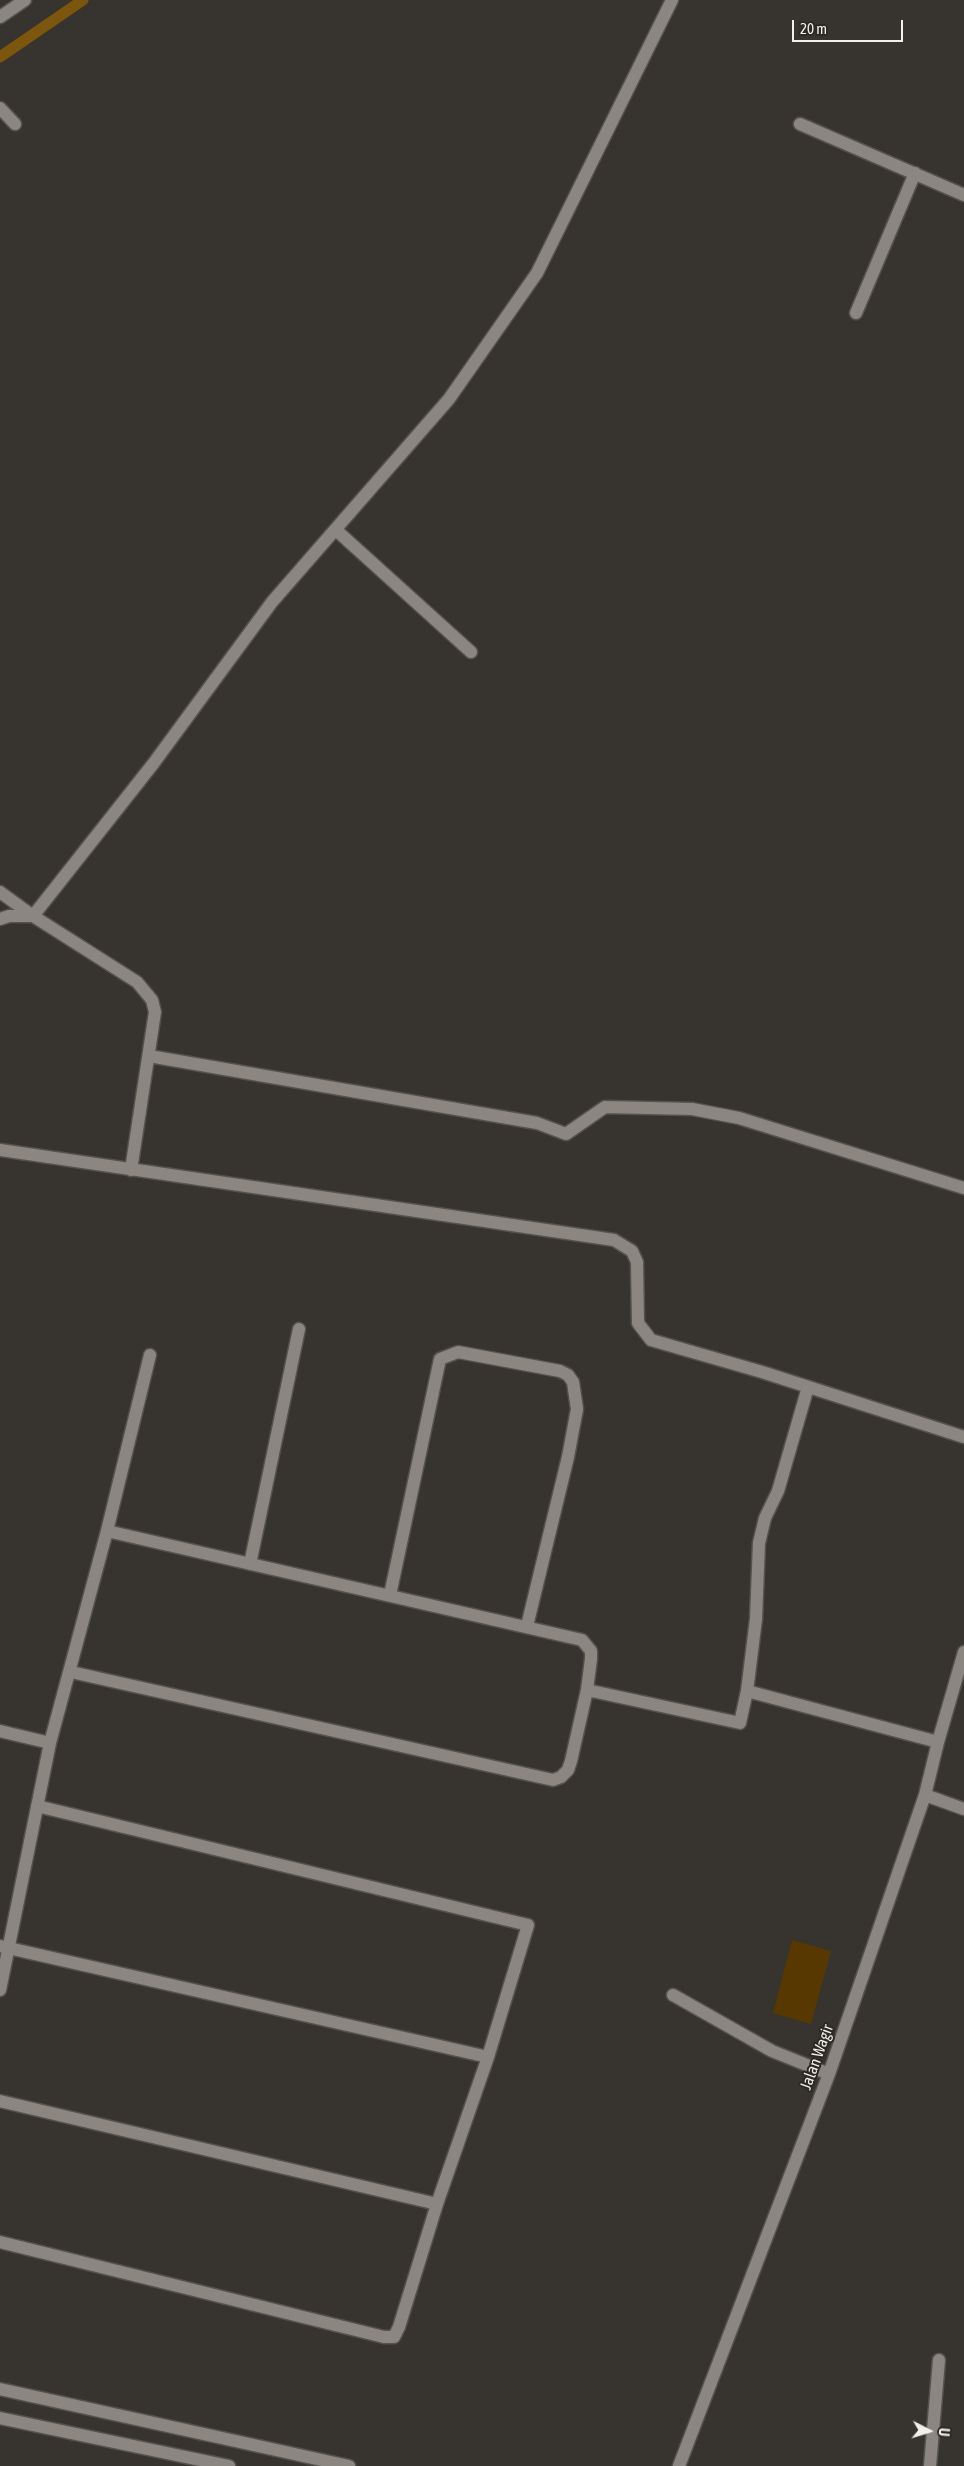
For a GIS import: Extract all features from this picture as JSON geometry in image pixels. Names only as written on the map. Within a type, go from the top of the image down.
[{"type":"street","points":[[0,17],[25,0]]},
{"type":"street","points":[[33,916],[153,764],[272,602],[449,399],[537,273],[672,0]]},
{"type":"street","points":[[0,108],[15,124]]},
{"type":"street","points":[[800,124],[964,194]]},
{"type":"street","points":[[856,313],[915,173]]},
{"type":"street","points":[[336,530],[471,652]]},
{"type":"street","points":[[0,892],[33,916],[146,990],[152,1000],[155,1012],[131,1170]]},
{"type":"street","points":[[0,919],[9,916],[33,916]]},
{"type":"street","points":[[149,1056],[537,1123],[566,1134],[605,1107],[692,1109],[739,1118],[964,1188]]},
{"type":"street","points":[[0,1150],[614,1240],[632,1251],[637,1262],[638,1323],[651,1340],[808,1387],[964,1437]]},
{"type":"street","points":[[250,1564],[299,1329]]},
{"type":"street","points":[[390,1595],[440,1360],[458,1352],[560,1371],[568,1375],[573,1382],[576,1394],[576,1416],[527,1626]]},
{"type":"street","points":[[0,1990],[4,1948],[50,1743],[107,1531],[150,1355]]},
{"type":"street","points":[[587,1690],[740,1723],[747,1691],[756,1619],[759,1543],[765,1518],[778,1491],[808,1387]]},
{"type":"street","points":[[70,1672],[554,1780],[561,1777],[568,1770],[587,1690],[591,1659],[591,1651],[582,1640],[107,1531]]},
{"type":"street","name":"Jalan Wagir","points":[[679,2466],[829,2074],[925,1795],[964,1652]]},
{"type":"street","points":[[747,1691],[938,1742]]},
{"type":"street","points":[[0,1731],[50,1743]]},
{"type":"street","points":[[925,1795],[964,1809]]},
{"type":"street","points":[[0,2242],[390,2338],[394,2337],[399,2327],[437,2204],[488,2057],[528,1925],[37,1806]]},
{"type":"street","points":[[4,1948],[488,2057]]},
{"type":"street","points":[[672,1995],[772,2051],[829,2074]]},
{"type":"street","points":[[0,2101],[437,2204]]},
{"type":"street","points":[[930,2466],[939,2360]]},
{"type":"street","points":[[0,2389],[349,2466]]},
{"type":"street","points":[[0,2418],[229,2466]]},
{"type":"shaded area","points":[[792,1940],[831,1951],[811,2024],[773,2013]]},
{"type":"waterway","points":[[0,57],[83,0]]}]
